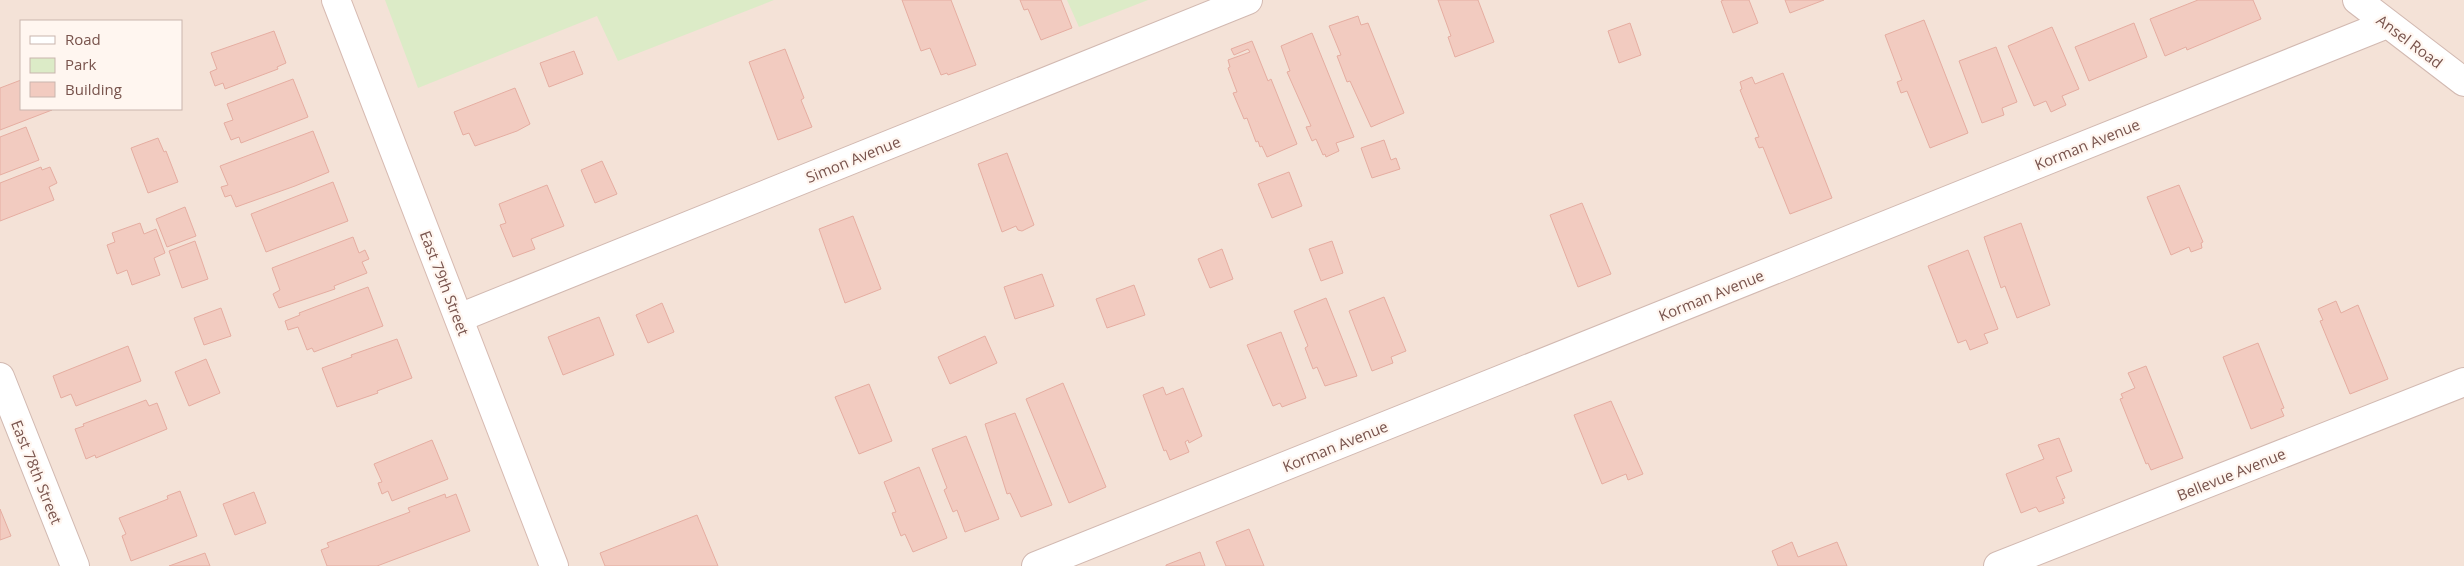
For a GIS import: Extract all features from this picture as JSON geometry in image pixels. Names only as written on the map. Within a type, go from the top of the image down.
[{"type":"street","name":"East 79th Street","points":[[336,0],[554,566]]},
{"type":"street","name":"Simon Avenue","points":[[459,318],[1248,0]]},
{"type":"street","name":"Ansel Road","points":[[2357,0],[2464,82]]},
{"type":"street","name":"Korman Avenue","points":[[1036,566],[2387,24]]},
{"type":"street","name":"East 78th Street","points":[[0,377],[75,566]]},
{"type":"street","name":"Bellevue Avenue","points":[[1998,566],[2464,382]]},
{"type":"shaded area","points":[[0,0],[2464,0],[2464,566],[0,566]]},
{"type":"green space","points":[[385,0],[774,0],[618,61],[597,16],[418,88]]},
{"type":"green space","points":[[1067,0],[1148,0],[1079,27]]},
{"type":"building","points":[[902,0],[951,0],[976,65],[948,75],[947,73],[941,75],[930,48],[921,51]]},
{"type":"building","points":[[1020,0],[1061,0],[1072,28],[1041,40],[1028,9],[1024,10]]},
{"type":"building","points":[[1438,0],[1478,0],[1494,42],[1455,57],[1448,37],[1451,36]]},
{"type":"building","points":[[1749,0],[1758,23],[1733,33],[1721,1]]},
{"type":"building","points":[[1785,0],[1824,0],[1790,13]]},
{"type":"building","points":[[2198,0],[2253,0],[2261,19],[2187,50],[2186,47],[2165,56],[2150,19]]},
{"type":"building","points":[[1358,16],[1361,25],[1368,23],[1404,113],[1371,127],[1350,81],[1347,82],[1337,56],[1341,55],[1329,26]]},
{"type":"building","points":[[1924,20],[1968,133],[1930,148],[1907,91],[1901,93],[1897,82],[1902,80],[1885,35]]},
{"type":"building","points":[[1630,23],[1641,55],[1619,63],[1608,31]]},
{"type":"building","points":[[2134,23],[2147,57],[2089,81],[2075,47]]},
{"type":"building","points":[[2052,27],[2079,89],[2062,96],[2066,105],[2051,112],[2046,101],[2034,106],[2008,46]]},
{"type":"building","points":[[274,31],[286,63],[277,67],[278,69],[225,89],[223,83],[215,86],[210,72],[217,69],[211,53]]},
{"type":"building","points":[[1312,33],[1354,137],[1336,143],[1339,151],[1326,157],[1325,154],[1323,155],[1316,139],[1312,141],[1306,127],[1311,126],[1287,72],[1290,71],[1281,46]]},
{"type":"building","points":[[1252,41],[1268,81],[1271,79],[1297,144],[1267,157],[1262,146],[1260,147],[1258,141],[1256,142],[1247,118],[1244,119],[1233,93],[1237,92],[1228,68],[1230,67],[1228,60],[1250,52],[1248,49],[1234,55],[1231,49]]},
{"type":"building","points":[[1996,47],[2017,102],[2002,108],[2004,115],[1982,123],[1959,61]]},
{"type":"building","points":[[785,49],[804,98],[801,100],[812,127],[778,140],[749,62]]},
{"type":"building","points":[[574,51],[583,74],[549,87],[540,63]]},
{"type":"building","points":[[1783,73],[1832,198],[1790,214],[1763,147],[1759,148],[1755,138],[1759,137],[1740,90],[1742,89],[1740,82],[1752,77],[1755,84]]},
{"type":"building","points":[[293,79],[308,117],[241,143],[239,137],[231,140],[224,123],[233,120],[227,104]]},
{"type":"building","points":[[20,80],[20,110],[52,110],[0,130],[0,88]]},
{"type":"building","points":[[515,88],[530,124],[517,131],[475,146],[469,133],[463,135],[454,112]]},
{"type":"building","points":[[26,127],[39,160],[0,175],[0,137]]},
{"type":"building","points":[[313,131],[329,172],[236,207],[231,195],[225,197],[221,187],[228,185],[220,166]]},
{"type":"building","points":[[158,138],[164,152],[166,151],[178,182],[148,193],[131,148]]},
{"type":"building","points":[[1384,140],[1391,160],[1396,158],[1400,169],[1372,178],[1361,148]]},
{"type":"building","points":[[1007,153],[1034,225],[1022,231],[1018,230],[1016,226],[1002,232],[978,164]]},
{"type":"building","points":[[602,161],[617,194],[595,203],[581,170]]},
{"type":"building","points":[[41,167],[42,170],[50,167],[57,183],[49,187],[54,200],[0,221],[0,183]]},
{"type":"building","points":[[1289,172],[1302,206],[1272,218],[1258,184]]},
{"type":"building","points":[[333,182],[348,221],[266,252],[251,214]]},
{"type":"building","points":[[547,185],[564,226],[531,239],[535,249],[513,257],[500,225],[506,223],[499,204]]},
{"type":"building","points":[[2179,185],[2203,242],[2201,243],[2202,248],[2191,252],[2189,247],[2171,255],[2147,197]]},
{"type":"building","points":[[1582,203],[1611,274],[1578,287],[1550,215]]},
{"type":"building","points":[[185,207],[196,236],[167,247],[156,219]]},
{"type":"building","points":[[853,216],[881,289],[845,303],[819,229]]},
{"type":"building","points":[[140,223],[144,234],[156,229],[165,253],[154,258],[160,275],[132,285],[127,270],[117,274],[107,245],[115,242],[112,233]]},
{"type":"building","points":[[2021,223],[2050,305],[2017,318],[2005,286],[2001,288],[1984,237]]},
{"type":"building","points":[[353,237],[359,253],[365,250],[369,259],[362,262],[367,273],[334,286],[335,289],[279,308],[273,294],[280,290],[272,268]]},
{"type":"building","points":[[195,241],[208,279],[182,288],[169,251]]},
{"type":"building","points":[[1332,241],[1343,273],[1321,281],[1309,249]]},
{"type":"building","points":[[1222,249],[1233,279],[1210,288],[1198,259]]},
{"type":"building","points":[[1968,250],[1998,329],[1984,334],[1988,343],[1970,350],[1966,340],[1958,343],[1928,266]]},
{"type":"building","points":[[1042,274],[1054,306],[1015,319],[1004,287]]},
{"type":"building","points":[[1134,285],[1145,315],[1107,328],[1096,299]]},
{"type":"building","points":[[368,287],[383,326],[314,352],[312,348],[307,350],[298,327],[288,330],[285,321],[300,315],[299,313]]},
{"type":"building","points":[[1384,297],[1406,351],[1391,357],[1393,363],[1372,371],[1349,311]]},
{"type":"building","points":[[1326,298],[1357,376],[1325,386],[1317,367],[1313,369],[1305,348],[1308,346],[1294,311]]},
{"type":"building","points":[[2336,301],[2341,313],[2358,305],[2388,379],[2350,394],[2320,321],[2323,320],[2318,309]]},
{"type":"building","points":[[662,303],[674,332],[648,343],[636,315]]},
{"type":"building","points":[[221,308],[231,336],[204,345],[194,318]]},
{"type":"building","points":[[599,317],[614,355],[563,375],[548,337]]},
{"type":"building","points":[[1281,332],[1306,398],[1282,407],[1280,403],[1273,406],[1247,345]]},
{"type":"building","points":[[985,336],[997,363],[950,384],[938,357]]},
{"type":"building","points":[[397,339],[412,378],[377,391],[378,393],[337,407],[322,368],[352,357],[351,355]]},
{"type":"building","points":[[2258,343],[2284,408],[2281,409],[2284,416],[2251,429],[2223,357]]},
{"type":"building","points":[[128,346],[141,381],[76,406],[71,394],[61,398],[53,376]]},
{"type":"building","points":[[206,359],[220,393],[189,406],[175,372]]},
{"type":"building","points":[[2146,366],[2183,458],[2151,470],[2148,463],[2146,464],[2120,399],[2123,398],[2121,394],[2135,388],[2128,373]]},
{"type":"building","points":[[1063,383],[1106,487],[1069,503],[1026,399]]},
{"type":"building","points":[[869,384],[892,441],[859,454],[835,397]]},
{"type":"building","points":[[1163,387],[1166,395],[1183,388],[1202,436],[1189,443],[1188,440],[1185,442],[1189,452],[1170,460],[1166,450],[1164,451],[1143,395]]},
{"type":"building","points":[[146,400],[149,406],[157,403],[167,429],[96,458],[95,455],[86,459],[75,429],[84,426],[83,424]]},
{"type":"building","points":[[1611,401],[1643,474],[1628,480],[1626,474],[1602,484],[1574,415]]},
{"type":"building","points":[[1015,413],[1052,505],[1021,517],[1010,493],[1007,494],[985,424]]},
{"type":"building","points":[[966,436],[999,519],[965,532],[957,510],[953,512],[944,490],[947,488],[932,449]]},
{"type":"building","points":[[2059,438],[2072,471],[2056,477],[2065,498],[2062,499],[2064,503],[2039,512],[2036,507],[2021,513],[2006,474],[2044,459],[2038,445]]},
{"type":"building","points":[[432,440],[448,479],[392,501],[388,491],[382,494],[378,483],[382,482],[374,464]]},
{"type":"building","points":[[919,467],[947,538],[913,552],[905,534],[901,536],[892,513],[896,512],[884,482]]},
{"type":"building","points":[[180,491],[197,536],[131,561],[122,536],[126,534],[119,518],[168,499],[167,496]]},
{"type":"building","points":[[254,492],[266,523],[235,535],[223,504]]},
{"type":"building","points":[[445,494],[446,498],[456,494],[470,531],[377,566],[327,566],[321,550],[329,547],[327,543],[410,512],[408,508]]},
{"type":"building","points":[[0,509],[11,536],[0,540]]},
{"type":"building","points":[[697,515],[718,566],[605,566],[600,553]]},
{"type":"building","points":[[1249,529],[1264,566],[1226,566],[1216,542]]},
{"type":"building","points":[[1792,542],[1798,557],[1837,542],[1847,566],[1778,566],[1772,551]]},
{"type":"building","points":[[1200,552],[1205,566],[1166,566],[1166,565]]},
{"type":"building","points":[[205,553],[210,566],[169,566]]}]
